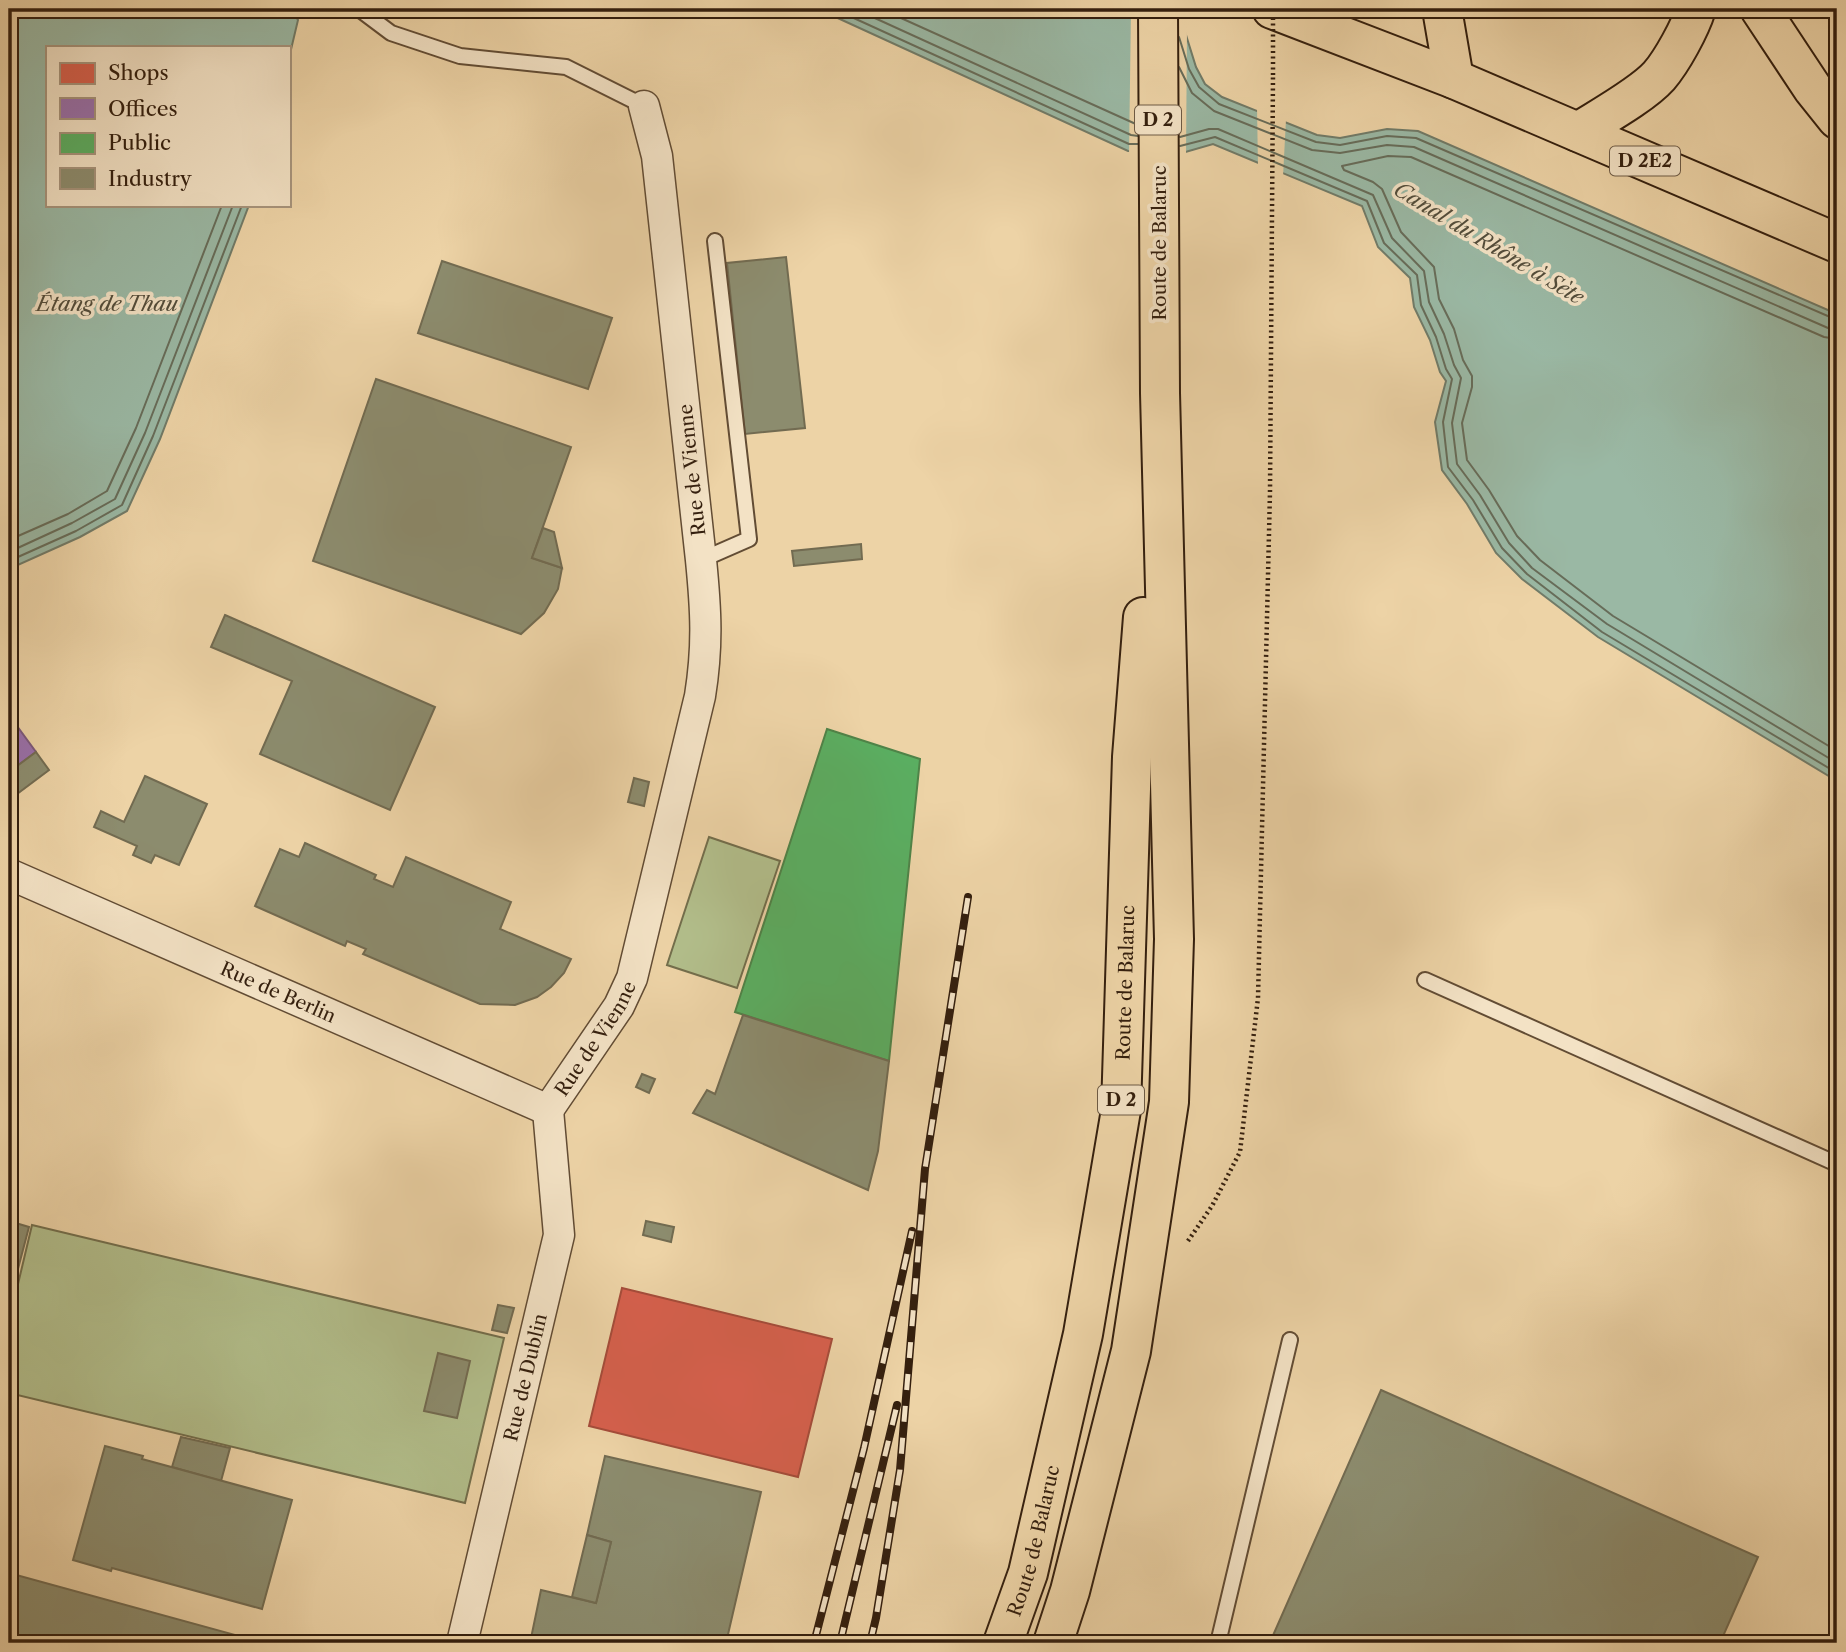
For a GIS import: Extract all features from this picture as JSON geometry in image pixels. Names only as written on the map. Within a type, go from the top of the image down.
[{"type":"main road","name":"Route de Balaruc","points":[[1053,1643],[1070,1591],[1131,1351],[1168,1102],[1174,939],[1160,393],[1158,9]]},
{"type":"main road","name":"D 2E2","points":[[1273,9],[1454,79],[1837,243]]},
{"type":"main road","points":[[1442,9],[1454,79]]},
{"type":"main road","points":[[1578,132],[1618,108],[1659,76],[1691,24],[1696,9]]},
{"type":"main road","points":[[1760,9],[1813,89],[1837,119]]},
{"type":"main road","name":"Route de Balaruc","points":[[1003,1643],[1028,1573],[1083,1334],[1121,1110],[1132,757],[1160,393]]},
{"type":"street","name":"Rue de Vienne","points":[[548,1110],[619,1006],[632,978],[700,696],[705,662],[707,625],[701,560],[657,156],[644,106]]},
{"type":"street","name":"Rue de Berlin","points":[[9,874],[548,1110]]},
{"type":"street","name":"Rue de Dublin","points":[[463,1643],[497,1489],[559,1235],[548,1110]]},
{"type":"lane","name":"Rue de Vienne","points":[[359,9],[391,33],[460,56],[566,67],[644,106]]},
{"type":"lane","points":[[701,560],[749,539],[715,241]]},
{"type":"lane","points":[[1425,980],[1837,1164]]},
{"type":"lane","points":[[1218,1643],[1290,1340]]},
{"type":"path","points":[[1240,1152],[1258,998],[1270,491],[1273,9]]},
{"type":"green space","points":[[709,837],[780,861],[737,988],[667,965]]},
{"type":"green space","points":[[32,1225],[504,1338],[465,1503],[9,1393],[9,1322]]},
{"type":"water","name":"Étang de Thau","points":[[9,9],[291,9],[298,20],[290,54],[290,46],[46,46],[46,206],[249,206],[160,439],[127,511],[80,537],[9,569]]},
{"type":"water","name":"Canal du Rhône à Sète","points":[[818,9],[1157,9],[1181,19],[1196,67],[1205,84],[1222,97],[1317,135],[1340,138],[1387,129],[1418,131],[1837,314],[1837,781],[1598,637],[1522,579],[1496,553],[1467,504],[1442,470],[1435,422],[1446,381],[1414,307],[1410,278],[1378,247],[1362,206],[1213,144],[1182,153],[1128,151]]},
{"type":"pier","points":[[1131,9],[1166,9],[1184,18],[1187,28],[1186,155],[1129,155]]},
{"type":"pier","points":[[1257,107],[1286,119],[1283,177],[1258,166]]},
{"type":"building: Shops","points":[[622,1288],[832,1339],[798,1477],[589,1426]]},
{"type":"building: Offices","points":[[9,715],[36,752],[9,772]]},
{"type":"building: Public","points":[[827,729],[920,759],[889,1061],[735,1012]]},
{"type":"building: Industry","points":[[786,257],[805,428],[745,434],[727,263]]},
{"type":"building: Industry","points":[[442,261],[612,318],[588,389],[418,333]]},
{"type":"building: Industry","points":[[376,379],[571,447],[532,558],[562,568],[558,589],[544,613],[521,634],[313,561]]},
{"type":"building: Industry","points":[[543,528],[554,532],[562,568],[532,558]]},
{"type":"building: Industry","points":[[861,544],[862,559],[794,566],[792,551]]},
{"type":"building: Industry","points":[[225,615],[435,707],[390,810],[260,754],[292,681],[211,647]]},
{"type":"building: Industry","points":[[36,752],[49,770],[9,800],[9,772]]},
{"type":"building: Industry","points":[[145,776],[207,804],[179,865],[155,855],[151,863],[133,855],[137,846],[94,827],[101,811],[124,822]]},
{"type":"building: Industry","points":[[634,778],[649,782],[644,806],[628,802]]},
{"type":"building: Industry","points":[[305,843],[376,875],[374,879],[393,887],[406,857],[511,902],[500,929],[571,959],[564,973],[537,997],[515,1005],[480,1004],[363,954],[366,949],[347,941],[345,946],[255,906],[280,849],[299,857]]},
{"type":"building: Industry","points":[[743,1015],[889,1061],[878,1151],[868,1190],[693,1113],[707,1090],[715,1094]]},
{"type":"building: Industry","points":[[642,1074],[655,1079],[649,1093],[636,1087]]},
{"type":"building: Industry","points":[[9,1221],[29,1227],[9,1303]]},
{"type":"building: Industry","points":[[646,1221],[674,1227],[671,1242],[643,1235]]},
{"type":"building: Industry","points":[[498,1305],[514,1308],[507,1333],[492,1330]]},
{"type":"building: Industry","points":[[438,1353],[470,1361],[457,1418],[424,1411]]},
{"type":"building: Industry","points":[[1381,1390],[1758,1557],[1720,1643],[1279,1643],[1271,1640]]},
{"type":"building: Industry","points":[[181,1437],[230,1448],[221,1481],[172,1467]]},
{"type":"building: Industry","points":[[105,1446],[143,1456],[142,1459],[292,1500],[262,1609],[73,1560]]},
{"type":"building: Industry","points":[[605,1456],[761,1492],[726,1643],[530,1643],[541,1590],[596,1603],[611,1542],[587,1535]]},
{"type":"building: Industry","points":[[587,1535],[611,1542],[596,1603],[572,1597]]},
{"type":"building: Industry","points":[[9,1573],[264,1643],[9,1643]]},
{"type":"railway","points":[[870,1643],[900,1470],[925,1169],[968,897]]},
{"type":"railway","points":[[814,1643],[864,1448],[912,1231]]},
{"type":"railway","points":[[840,1643],[897,1405]]}]
